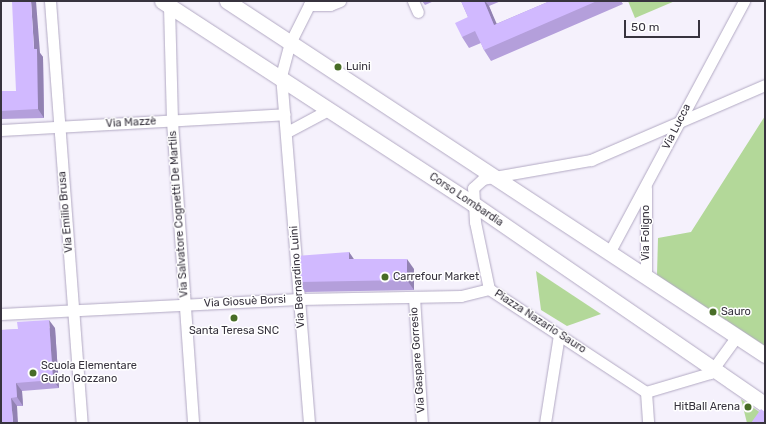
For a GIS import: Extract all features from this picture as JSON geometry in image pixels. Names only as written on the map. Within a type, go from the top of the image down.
[{"type":"street","name":"Via Emilio Brusa","points":[[50,1],[75,310],[82,423]]},
{"type":"street","points":[[227,1],[492,177],[765,355]]},
{"type":"street","points":[[310,3],[330,5],[340,1]]},
{"type":"street","points":[[413,1],[418,12]]},
{"type":"street","name":"Via Lucca","points":[[609,253],[646,188],[678,124],[744,1]]},
{"type":"street","name":"Corso Lombardia","points":[[166,3],[281,76],[328,110],[472,203],[713,370],[765,404]]},
{"type":"street","name":"Via Salvatore Cognetti De Martiis","points":[[166,3],[172,121],[193,423]]},
{"type":"street","name":"Via Bernardino Luini","points":[[309,423],[287,132],[281,76],[290,43],[310,3]]},
{"type":"street","name":"Piazza Nazario Sauro","points":[[646,392],[489,289],[472,203],[473,188],[476,182],[492,177],[591,160],[765,86]]},
{"type":"street","points":[[287,132],[328,110]]},
{"type":"street","name":"Via Mazzè","points":[[1,130],[285,114]]},
{"type":"street","name":"Via Foligno","points":[[646,188],[646,277]]},
{"type":"street","name":"Via Giosuè Borsi","points":[[1,314],[299,299],[461,296],[489,289]]},
{"type":"street","name":"Via Gaspare Gorresio","points":[[414,297],[422,423]]},
{"type":"street","points":[[545,423],[559,335]]},
{"type":"street","points":[[648,423],[646,392],[713,370],[737,336]]},
{"type":"green space","points":[[628,1],[675,1],[635,18]]},
{"type":"green space","points":[[765,116],[765,346],[657,275],[658,238],[691,232]]},
{"type":"green space","points":[[536,271],[601,314],[567,326],[541,310]]},
{"type":"green space","name":"HitBall Arena","points":[[741,399],[765,416],[765,423],[747,423]]},
{"type":"building","points":[[12,1],[31,1],[34,49],[37,49],[38,109],[1,111],[1,91],[16,91]]},
{"type":"building","points":[[461,1],[484,1],[494,25],[550,1],[597,1],[484,50],[475,31],[462,37],[455,23],[468,17]]},
{"type":"building","points":[[349,252],[349,259],[407,259],[407,280],[299,282],[296,256]]},
{"type":"building","points":[[49,320],[53,380],[16,383],[17,397],[11,398],[13,423],[1,423],[1,330],[18,329],[17,322]]},
{"type":"building","points":[[761,409],[765,412],[765,423],[751,423]]},
{"type":"place","name":"Luini","points":[[338,67]]},
{"type":"place","name":"Carrefour Market","points":[[385,277]]},
{"type":"place","name":"Sauro","points":[[713,312]]},
{"type":"place","name":"Santa Teresa SNC","points":[[234,318]]},
{"type":"place","name":"Scuola Elementare Guido Gozzano","points":[[33,373]]},
{"type":"place","name":"HitBall Arena","points":[[748,407]]}]
